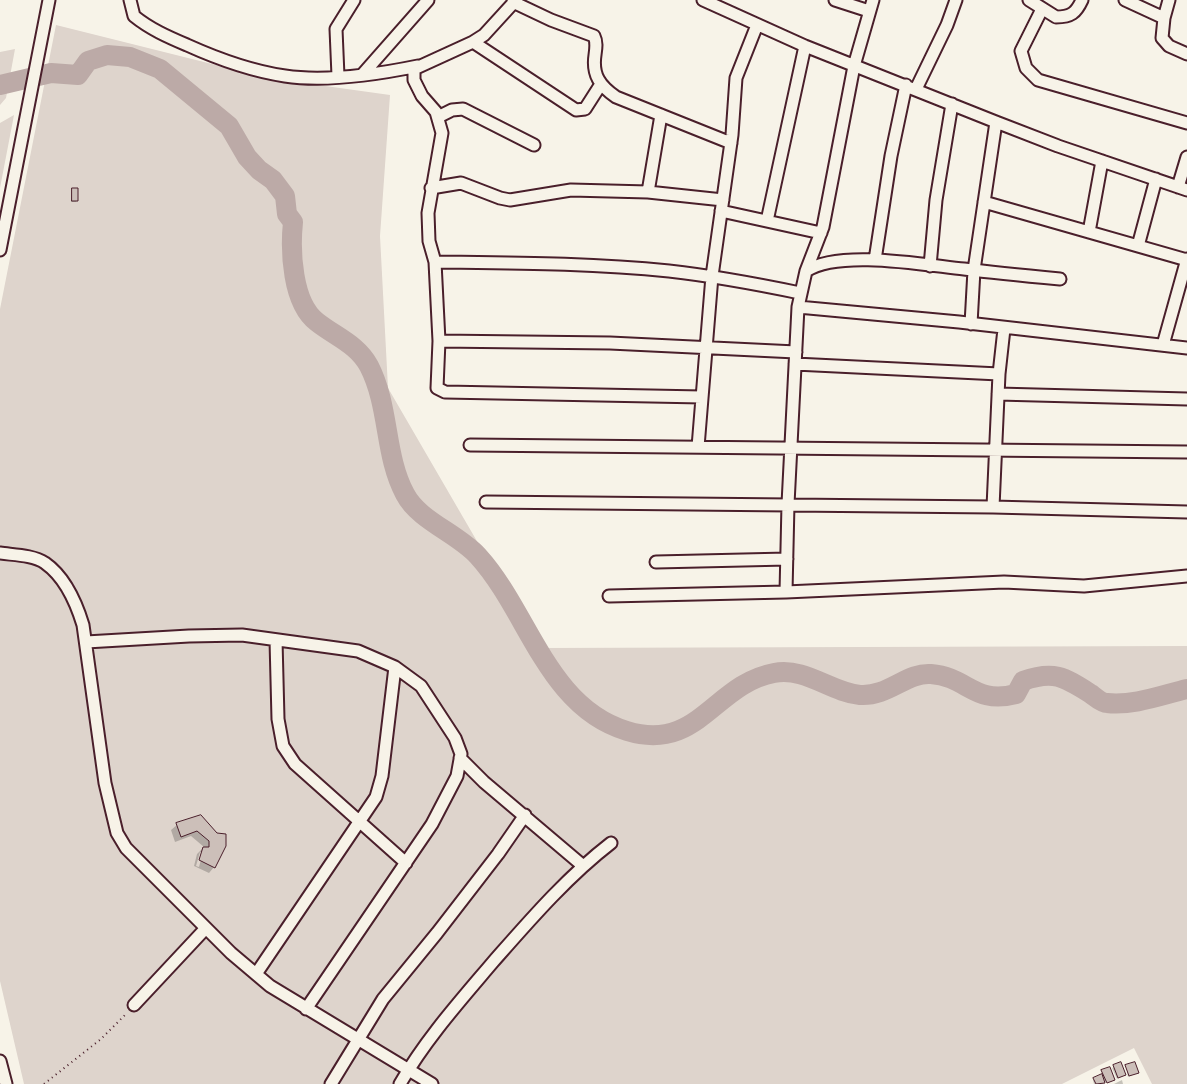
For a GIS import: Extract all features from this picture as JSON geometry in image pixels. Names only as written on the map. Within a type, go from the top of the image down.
[{"type":"street","points":[[0,250],[49,0]]},
{"type":"street","points":[[130,0],[131,12],[144,24],[208,55],[286,76],[338,76],[418,66],[473,42],[488,30],[514,1],[551,20],[594,36],[596,41],[594,71],[601,84],[616,97],[731,143]]},
{"type":"street","points":[[338,76],[336,29],[354,0]]},
{"type":"street","points":[[362,74],[428,0]]},
{"type":"street","points":[[703,0],[756,25],[854,66],[996,122],[1183,188],[1187,157]]},
{"type":"street","points":[[786,592],[788,504],[800,293],[806,271],[821,233],[854,66],[871,6],[835,0]]},
{"type":"street","points":[[875,260],[891,156],[911,87],[947,25],[956,0]]},
{"type":"street","points":[[1030,0],[1056,17],[1067,17],[1078,10],[1082,0]]},
{"type":"street","points":[[1125,0],[1164,18]]},
{"type":"street","points":[[1169,0],[1162,31],[1164,43],[1187,54]]},
{"type":"street","points":[[1042,9],[1021,51],[1026,68],[1038,80],[1187,123]]},
{"type":"street","points":[[698,447],[712,276],[731,143],[736,78],[756,25]]},
{"type":"street","points":[[473,42],[576,110],[585,109],[601,84]]},
{"type":"street","points":[[767,221],[806,46]]},
{"type":"street","points":[[418,66],[414,69],[414,80],[422,96],[438,116],[442,133],[431,188],[428,230],[435,262],[440,341],[436,383],[439,390],[445,392],[702,397]]},
{"type":"street","points":[[930,266],[936,200],[952,104]]},
{"type":"street","points":[[438,116],[452,110],[463,109],[534,145]]},
{"type":"street","points":[[648,192],[660,115]]},
{"type":"street","points":[[971,324],[974,270],[996,122]]},
{"type":"street","points":[[1089,232],[1102,161]]},
{"type":"street","points":[[1138,246],[1156,179]]},
{"type":"street","points":[[431,188],[461,183],[510,200],[571,190],[648,192],[722,206],[767,221],[821,233]]},
{"type":"street","points":[[984,202],[1187,260],[1163,346]]},
{"type":"street","points":[[806,271],[813,266],[833,262],[875,260],[1060,279]]},
{"type":"street","points":[[435,262],[572,264],[712,276],[800,293]]},
{"type":"street","points":[[798,308],[971,324],[1187,348]]},
{"type":"street","points":[[993,507],[998,374],[1004,329]]},
{"type":"street","points":[[440,341],[610,343],[705,348],[796,358],[998,374]]},
{"type":"street","points":[[998,394],[1187,399]]},
{"type":"street","points":[[470,444],[1187,452]]},
{"type":"street","points":[[486,502],[788,504],[1187,512]]},
{"type":"street","points":[[0,553],[30,557],[44,562],[60,578],[76,603],[86,642],[105,783],[117,833],[126,848],[206,928],[256,974],[306,1009],[432,1084]]},
{"type":"street","points":[[656,562],[787,559]]},
{"type":"street","points":[[609,596],[786,592],[1004,582],[1084,586],[1187,576]]},
{"type":"street","points":[[86,642],[242,635],[358,651],[395,667],[421,686],[455,738],[460,758],[457,776],[432,824],[306,1009]]},
{"type":"street","points":[[276,640],[278,719],[283,746],[294,764],[406,863]]},
{"type":"street","points":[[256,974],[376,797],[382,776],[395,667]]},
{"type":"street","points":[[460,758],[484,782],[582,865]]},
{"type":"street","points":[[331,1084],[383,999],[444,925],[525,816]]},
{"type":"street","points":[[400,1084],[450,1012],[517,934],[582,865],[611,843]]},
{"type":"street","points":[[134,1005],[206,928]]},
{"type":"street","points":[[0,1061],[6,1084]]},
{"type":"path","points":[[44,1084],[101,1040],[134,1005]]},
{"type":"shaded area","points":[[56,25],[268,78],[390,95],[380,236],[388,388],[539,648],[1187,646],[1187,1084],[1152,1084],[1134,1048],[1062,1084],[24,1084],[0,981],[0,309]]},
{"type":"shaded area","points":[[15,49],[6,98],[0,105],[0,52]]},
{"type":"shaded area","points":[[14,115],[0,188],[0,123]]},
{"type":"building","points":[[72,188],[78,188],[78,201],[72,201]]},
{"type":"building","points":[[201,815],[217,833],[226,834],[226,846],[215,868],[199,860],[203,847],[209,847],[209,841],[197,831],[181,837],[176,823]]},
{"type":"building","points":[[1121,1062],[1126,1075],[1118,1078],[1113,1065]]},
{"type":"building","points":[[1135,1062],[1139,1073],[1129,1076],[1125,1065]]},
{"type":"building","points":[[1110,1067],[1115,1080],[1107,1083],[1101,1070]]},
{"type":"building","points":[[1102,1074],[1105,1083],[1096,1084],[1093,1078]]},
{"type":"waterway","points":[[0,85],[51,73],[78,75],[88,61],[107,55],[130,57],[160,69],[229,126],[247,157],[259,170],[273,180],[285,196],[287,214],[293,222],[294,276],[302,302],[317,322],[352,346],[369,366],[381,398],[393,463],[405,494],[419,512],[460,540],[478,556],[496,579],[558,680],[577,701],[600,719],[627,731],[651,735],[671,733],[689,725],[736,690],[753,680],[774,673],[786,672],[797,673],[849,693],[860,695],[880,692],[922,674],[944,676],[990,696],[1016,694],[1023,681],[1043,676],[1058,677],[1073,683],[1101,701],[1117,704],[1158,697],[1187,689]]}]
